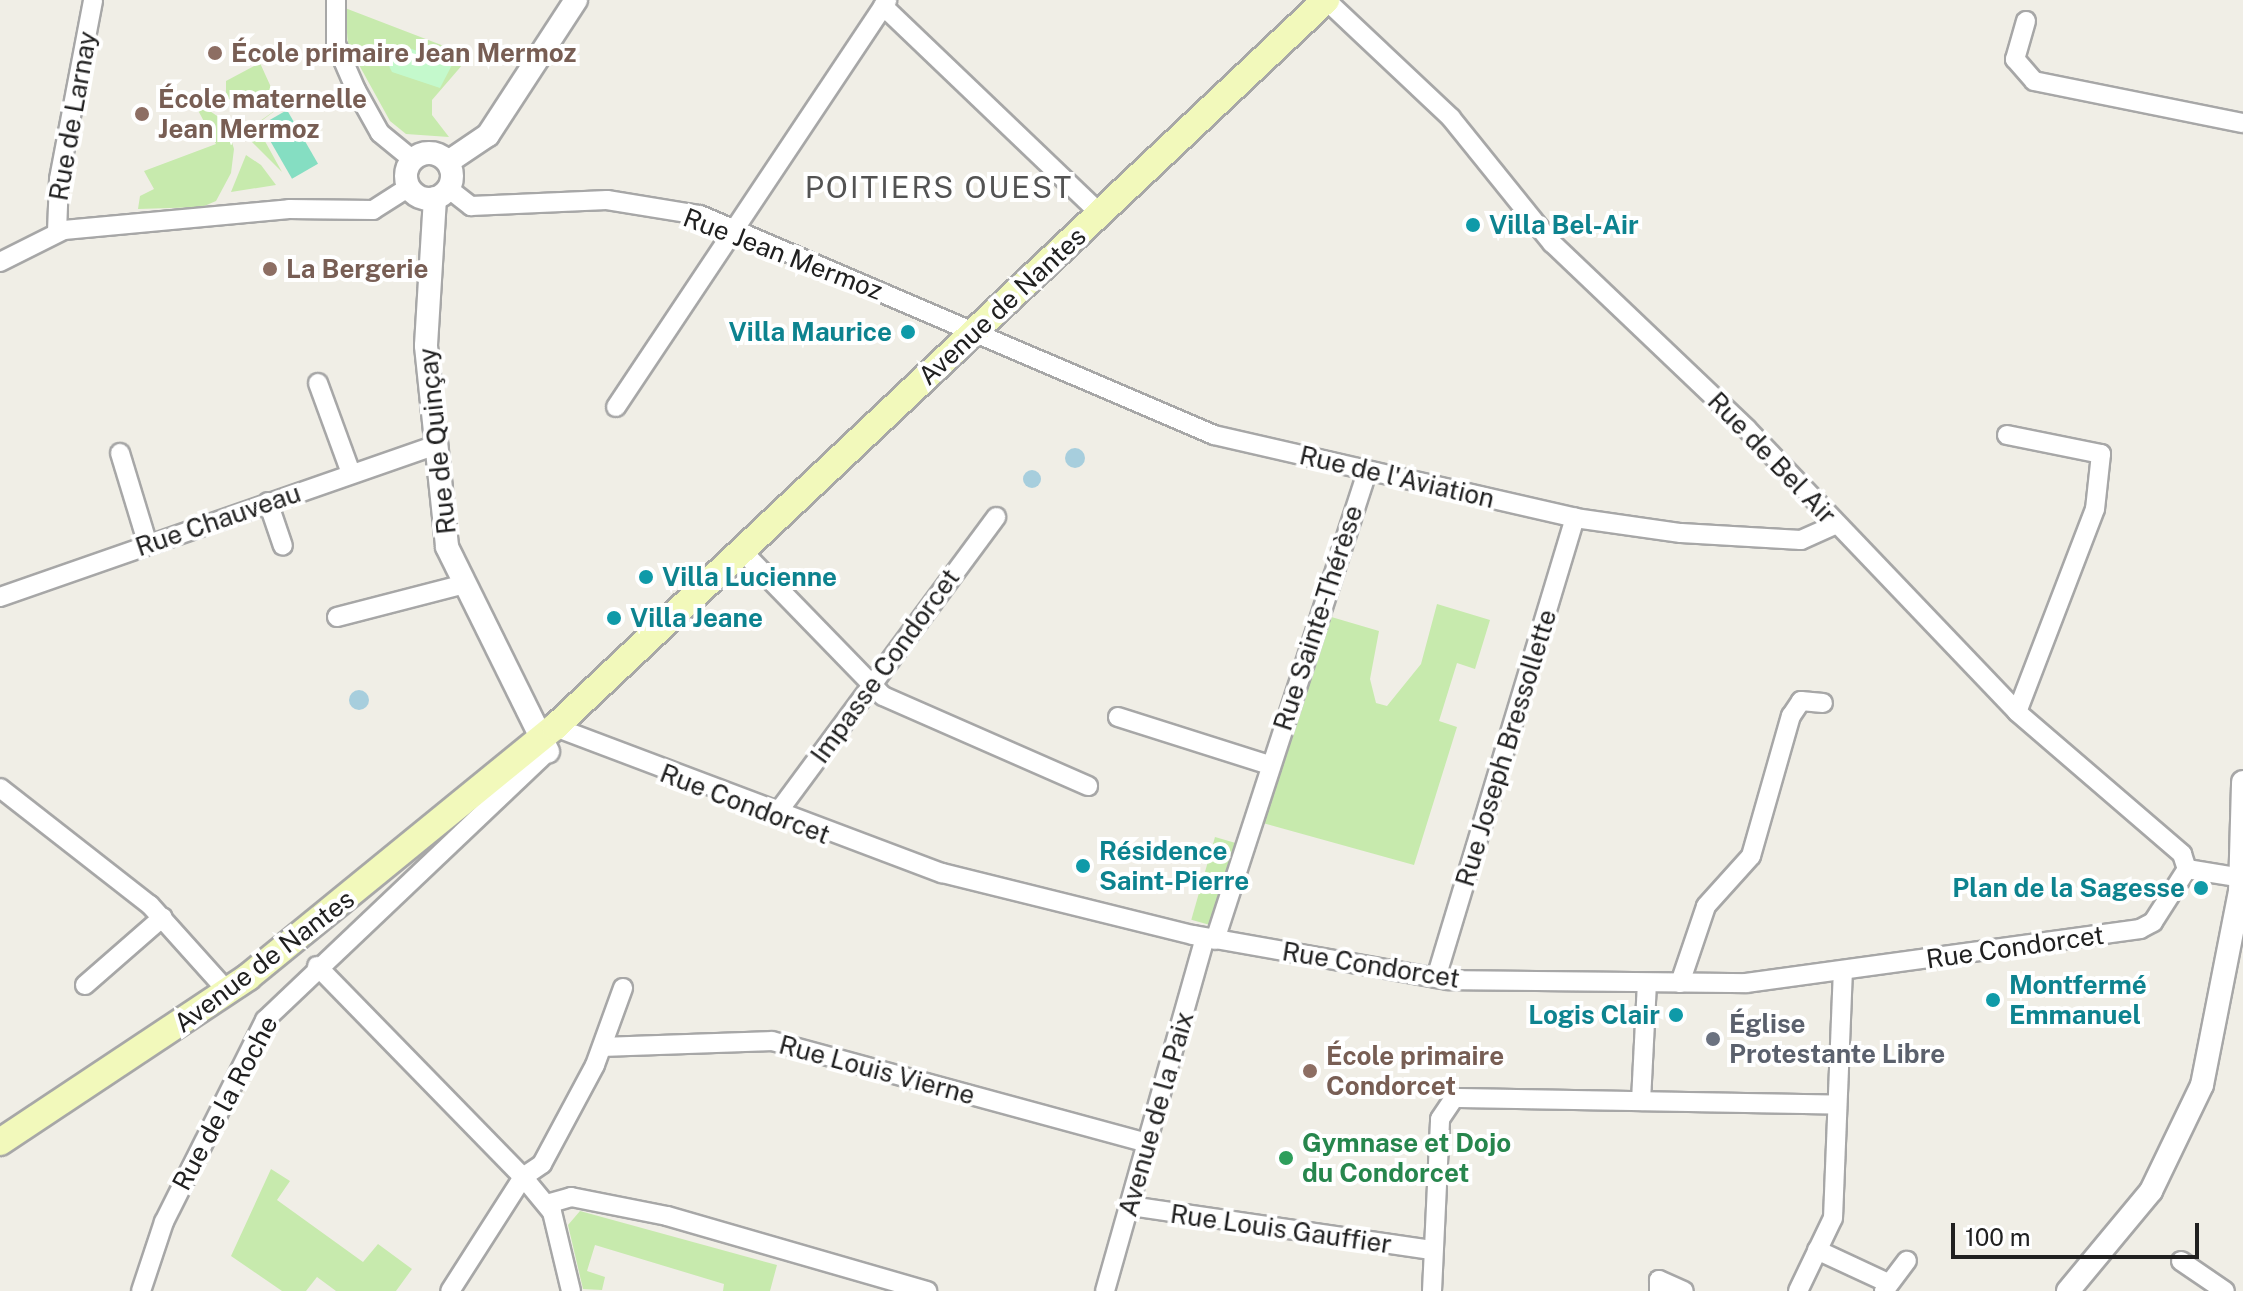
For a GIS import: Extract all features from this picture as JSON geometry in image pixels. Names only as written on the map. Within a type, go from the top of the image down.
[{"type":"main road","name":"Avenue de Nantes","points":[[0,1142],[228,992],[512,760],[553,738],[974,332],[1326,0]]},
{"type":"street","name":"Rue de Larnay","points":[[57,232],[59,179],[93,0]]},
{"type":"street","points":[[336,0],[336,44],[356,90],[380,133],[413,160]]},
{"type":"street","points":[[413,160],[428,153],[448,162],[488,135],[576,0]]},
{"type":"street","name":"Rue de Bel Air","points":[[1326,0],[1451,118],[1552,243],[1837,524],[2017,712],[2185,862]]},
{"type":"street","points":[[616,407],[738,231],[885,3],[1101,214]]},
{"type":"street","points":[[2026,21],[2015,59],[2034,81],[2243,123]]},
{"type":"street","points":[[409,187],[413,160]]},
{"type":"street","name":"Rue de Quinçay","points":[[448,162],[426,346],[447,547],[553,738]]},
{"type":"street","points":[[0,262],[57,232],[277,210],[373,210],[409,187],[442,193]]},
{"type":"street","name":"Rue Jean Mermoz","points":[[442,193],[471,206],[607,200],[700,215],[974,332]]},
{"type":"street","name":"Rue de l'Aviation","points":[[974,332],[1214,435],[1575,518],[1801,540],[1837,524]]},
{"type":"street","points":[[318,383],[351,473]]},
{"type":"street","points":[[2007,435],[2101,454],[2095,509],[2017,712]]},
{"type":"street","name":"Rue Chauveau","points":[[0,597],[436,445]]},
{"type":"street","points":[[120,453],[148,545]]},
{"type":"street","name":"Rue Sainte-Thérèse","points":[[1210,939],[1367,471]]},
{"type":"street","points":[[268,502],[283,546]]},
{"type":"street","name":"Impasse Condorcet","points":[[775,816],[996,517]]},
{"type":"street","name":"Rue Joseph Bressollette","points":[[1436,978],[1575,518]]},
{"type":"street","points":[[745,554],[872,685],[1088,786]]},
{"type":"street","points":[[337,617],[465,584]]},
{"type":"street","points":[[1680,983],[1706,906],[1751,856],[1791,716],[1801,701],[1823,703]]},
{"type":"street","name":"Rue Sainte-Thérèse","points":[[1118,717],[1269,765]]},
{"type":"street","name":"Rue Condorcet","points":[[553,738],[942,873],[1210,939],[1436,978],[1680,983],[1843,972],[2147,928],[2185,862]]},
{"type":"street","name":"Rue de la Roche","points":[[141,1291],[164,1222],[257,1032],[317,966],[553,738]]},
{"type":"street","points":[[2068,1291],[2151,1191],[2202,1085],[2242,878],[2243,782]]},
{"type":"street","points":[[0,788],[163,917],[228,992]]},
{"type":"street","points":[[2185,862],[2242,878]]},
{"type":"street","points":[[85,985],[163,917]]},
{"type":"street","name":"Avenue de la Paix","points":[[1105,1291],[1210,939]]},
{"type":"street","points":[[317,966],[547,1204],[571,1291]]},
{"type":"street","points":[[1798,1291],[1833,1218],[1843,972]]},
{"type":"street","points":[[1641,1101],[1647,983]]},
{"type":"street","points":[[450,1291],[523,1177],[542,1164],[603,1047],[623,988]]},
{"type":"street","name":"Rue Louis Vierne","points":[[603,1047],[772,1041],[1147,1143]]},
{"type":"street","points":[[1432,1291],[1440,1119],[1449,1101],[1837,1105]]},
{"type":"street","points":[[547,1204],[571,1197],[667,1216],[927,1291]]},
{"type":"street","name":"Rue Louis Gauffier","points":[[1130,1206],[1433,1250]]},
{"type":"street","points":[[1817,1250],[1886,1287],[1907,1261]]},
{"type":"street","points":[[2181,1261],[2201,1285],[2225,1291]]},
{"type":"street","points":[[1659,1291],[1659,1280],[1684,1291]]},
{"type":"green space","points":[[345,8],[470,56],[432,100],[432,115],[449,137],[406,134],[390,121],[348,45]]},
{"type":"green space","points":[[403,46],[453,63],[440,88],[392,72],[386,60]]},
{"type":"green space","points":[[260,63],[275,96],[249,110],[243,98],[226,100],[226,81]]},
{"type":"green space","points":[[192,99],[226,122],[234,149],[231,173],[216,201],[202,207],[138,209],[140,196],[154,189],[144,171],[216,144]]},
{"type":"green space","points":[[284,104],[256,125],[282,172],[243,133]]},
{"type":"green space","points":[[287,110],[318,164],[292,179],[261,125]]},
{"type":"green space","points":[[246,155],[261,165],[276,185],[231,192]]},
{"type":"green space","points":[[1437,604],[1490,620],[1475,669],[1457,663],[1439,721],[1457,727],[1414,865],[1259,822],[1328,616],[1379,631],[1370,679],[1376,703],[1387,706],[1421,664]]},
{"type":"green space","points":[[1215,837],[1239,844],[1215,927],[1191,920]]},
{"type":"green space","points":[[271,1169],[290,1181],[277,1200],[363,1262],[378,1244],[412,1269],[396,1291],[336,1291],[317,1277],[306,1291],[282,1291],[231,1256]]},
{"type":"green space","points":[[580,1211],[777,1265],[770,1291],[723,1291],[724,1284],[595,1245],[587,1271],[605,1277],[602,1290],[583,1289],[568,1225]]},
{"type":"water","points":[[1075,448],[1082,451],[1085,458],[1082,465],[1075,468],[1068,465],[1065,458],[1068,451]]},
{"type":"water","points":[[1028,470],[1036,470],[1041,479],[1039,486],[1028,488],[1023,483],[1023,475]]},
{"type":"water","points":[[359,690],[366,693],[369,700],[366,707],[359,710],[352,707],[349,700],[352,693]]},
{"type":"place","name":"École primaire Jean Mermoz","points":[[215,53]]},
{"type":"place","name":"École maternelle Jean Mermoz","points":[[142,114]]},
{"type":"place","name":"Villa Bel-Air","points":[[1473,225]]},
{"type":"place","name":"La Bergerie","points":[[270,269]]},
{"type":"place","name":"Villa Maurice","points":[[908,332]]},
{"type":"place","name":"Villa Lucienne","points":[[646,577]]},
{"type":"place","name":"Villa Jeane","points":[[614,618]]},
{"type":"place","name":"Résidence Saint-Pierre","points":[[1083,866]]},
{"type":"place","name":"Plan de la Sagesse","points":[[2201,888]]},
{"type":"place","name":"Montfermé Emmanuel","points":[[1993,1000]]},
{"type":"place","name":"Logis Clair","points":[[1676,1015]]},
{"type":"place","name":"Église Protestante Libre","points":[[1713,1039]]},
{"type":"place","name":"École primaire Condorcet","points":[[1310,1071]]},
{"type":"place","name":"Gymnase et Dojo du Condorcet","points":[[1286,1158]]},
{"type":"district","name":"POITIERS OUEST","points":[[939,187]]}]
